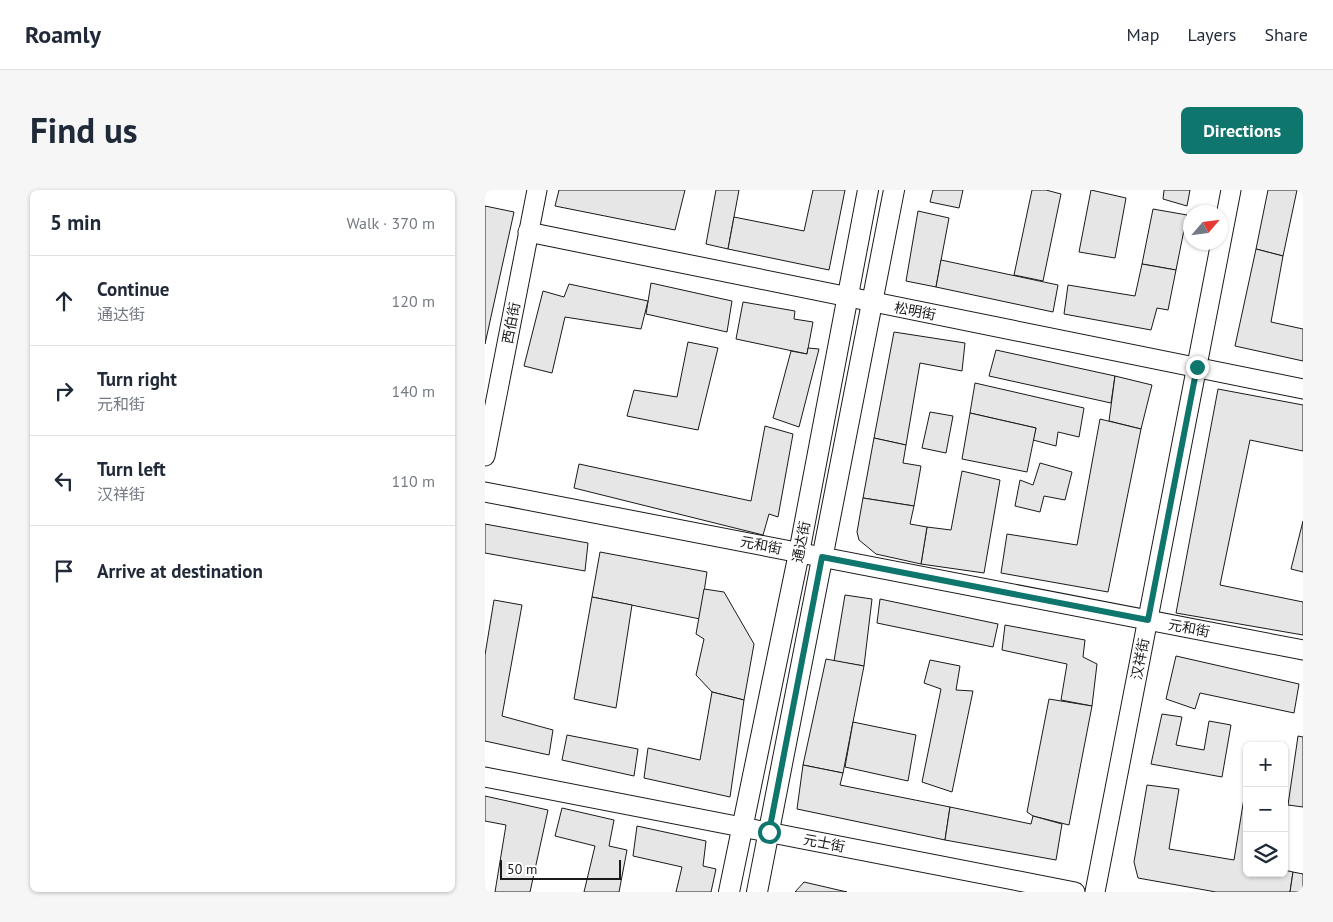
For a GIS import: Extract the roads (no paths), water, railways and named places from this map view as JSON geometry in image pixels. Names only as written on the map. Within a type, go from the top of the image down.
[{"type":"main road","name":"通达街","points":[[729,892],[799,553],[868,190]]},
{"type":"main road","name":"通达街","points":[[757,892],[894,190]]},
{"type":"street","name":"西伯街","points":[[485,456],[537,190]]},
{"type":"street","name":"汉祥街","points":[[1095,892],[1231,190]]},
{"type":"street","name":"松明街","points":[[528,232],[1303,389]]},
{"type":"street","name":"元和街","points":[[485,492],[1303,650]]},
{"type":"street","name":"元士街","points":[[485,776],[1075,892]]}]
